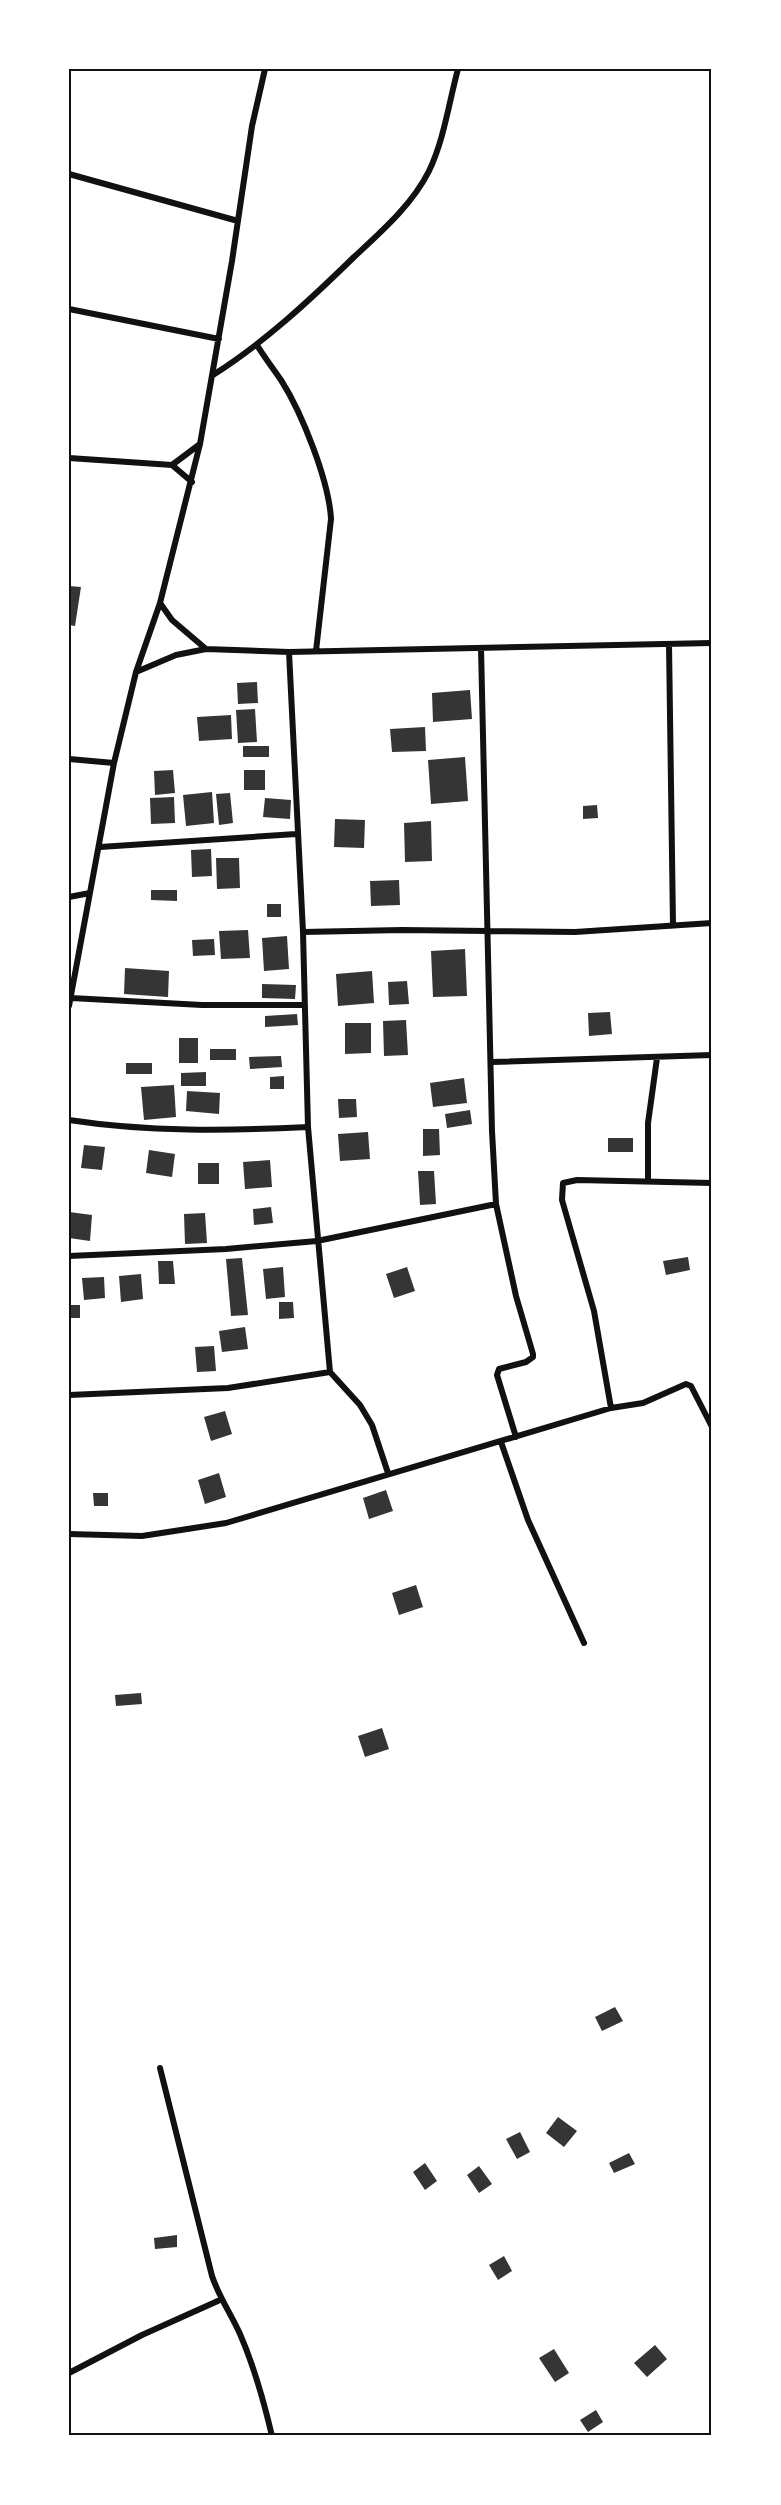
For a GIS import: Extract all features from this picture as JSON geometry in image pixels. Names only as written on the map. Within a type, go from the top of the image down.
[{"type":"street","points":[[69,1006],[114,763],[136,672],[160,603],[200,444],[219,339],[252,126],[265,69]]},
{"type":"street","points":[[213,375],[257,345],[340,271],[410,200],[429,171],[440,141],[458,69]]},
{"type":"street","points":[[69,174],[238,221]]},
{"type":"street","points":[[69,309],[219,339]]},
{"type":"street","points":[[257,345],[291,399],[324,477],[330,498],[331,519],[316,651]]},
{"type":"street","points":[[172,465],[200,444]]},
{"type":"street","points":[[69,458],[172,465],[192,482]]},
{"type":"street","points":[[160,603],[172,620],[206,649]]},
{"type":"street","points":[[136,672],[176,655],[206,649],[289,652],[712,643]]},
{"type":"street","points":[[669,644],[673,925]]},
{"type":"street","points":[[481,648],[492,1131],[496,1204],[516,1296],[533,1354],[526,1362],[502,1367],[497,1375],[516,1437]]},
{"type":"street","points":[[289,652],[303,932],[308,1126],[330,1372],[360,1405],[372,1425],[388,1473]]},
{"type":"street","points":[[69,759],[114,763]]},
{"type":"street","points":[[99,847],[297,834]]},
{"type":"street","points":[[69,897],[90,893]]},
{"type":"street","points":[[303,932],[575,932],[712,923]]},
{"type":"street","points":[[71,998],[202,1005],[304,1005]]},
{"type":"street","points":[[492,1062],[712,1055]]},
{"type":"street","points":[[648,1180],[648,1123],[657,1058]]},
{"type":"street","points":[[69,1120],[187,1129],[252,1130],[308,1126]]},
{"type":"street","points":[[611,1408],[594,1311],[561,1191],[562,1183],[648,1180],[688,1184],[712,1183]]},
{"type":"street","points":[[69,1256],[226,1249],[317,1241],[496,1204]]},
{"type":"street","points":[[69,1395],[228,1388],[330,1372]]},
{"type":"street","points":[[69,1534],[142,1536],[187,1531],[226,1523],[611,1408],[644,1402],[686,1384],[691,1386],[712,1427]]},
{"type":"street","points":[[501,1442],[528,1520],[584,1643]]},
{"type":"street","points":[[160,2068],[202,2244],[220,2300],[240,2334],[257,2382],[272,2436]]},
{"type":"street","points":[[69,2373],[142,2335],[220,2300]]},
{"type":"building","points":[[69,586],[81,587],[75,626],[69,625]]},
{"type":"building","points":[[257,682],[258,703],[238,704],[237,683]]},
{"type":"building","points":[[470,690],[472,719],[433,722],[432,693]]},
{"type":"building","points":[[255,709],[257,742],[238,743],[236,710]]},
{"type":"building","points":[[231,715],[232,739],[199,741],[197,717]]},
{"type":"building","points":[[425,727],[426,751],[392,752],[390,729]]},
{"type":"building","points":[[243,746],[269,746],[269,757],[243,757]]},
{"type":"building","points":[[465,757],[468,801],[431,804],[428,760]]},
{"type":"building","points":[[173,770],[175,793],[155,795],[154,771]]},
{"type":"building","points":[[244,770],[265,770],[265,790],[244,790]]},
{"type":"building","points":[[212,792],[214,823],[186,826],[183,795]]},
{"type":"building","points":[[230,793],[233,823],[219,825],[216,794]]},
{"type":"building","points":[[174,797],[175,823],[151,824],[150,798]]},
{"type":"building","points":[[265,798],[291,800],[290,819],[263,817]]},
{"type":"building","points":[[597,805],[598,818],[583,819],[583,806]]},
{"type":"building","points":[[335,819],[365,820],[364,848],[334,847]]},
{"type":"building","points":[[431,821],[432,861],[405,862],[404,823]]},
{"type":"building","points":[[211,849],[212,876],[192,877],[191,850]]},
{"type":"building","points":[[216,858],[239,858],[240,888],[217,889]]},
{"type":"building","points":[[399,880],[400,905],[371,906],[370,881]]},
{"type":"building","points":[[151,890],[177,890],[177,901],[151,900]]},
{"type":"building","points":[[267,904],[281,904],[281,917],[267,917]]},
{"type":"building","points":[[248,930],[250,958],[221,959],[219,931]]},
{"type":"building","points":[[287,936],[289,969],[264,971],[262,938]]},
{"type":"building","points":[[214,939],[215,955],[193,956],[192,940]]},
{"type":"building","points":[[465,949],[467,996],[433,997],[431,951]]},
{"type":"building","points":[[125,968],[169,971],[168,997],[124,994]]},
{"type":"building","points":[[372,971],[374,1003],[338,1006],[336,974]]},
{"type":"building","points":[[407,981],[409,1004],[389,1005],[388,982]]},
{"type":"building","points":[[262,984],[296,985],[295,999],[262,998]]},
{"type":"building","points":[[610,1012],[612,1034],[589,1036],[588,1013]]},
{"type":"building","points":[[297,1014],[298,1025],[265,1027],[265,1016]]},
{"type":"building","points":[[406,1020],[408,1055],[384,1056],[383,1021]]},
{"type":"building","points":[[345,1023],[371,1023],[371,1053],[345,1054]]},
{"type":"building","points":[[179,1038],[198,1038],[198,1063],[179,1063]]},
{"type":"building","points":[[210,1049],[236,1049],[236,1060],[210,1060]]},
{"type":"building","points":[[281,1056],[282,1067],[250,1069],[249,1057]]},
{"type":"building","points":[[126,1063],[152,1063],[152,1074],[126,1074]]},
{"type":"building","points":[[206,1072],[206,1086],[181,1086],[181,1073]]},
{"type":"building","points":[[284,1076],[284,1089],[270,1089],[270,1077]]},
{"type":"building","points":[[464,1078],[467,1103],[433,1107],[430,1083]]},
{"type":"building","points":[[174,1085],[176,1117],[144,1120],[141,1087]]},
{"type":"building","points":[[187,1091],[220,1093],[219,1114],[186,1111]]},
{"type":"building","points":[[338,1099],[356,1099],[357,1117],[339,1118]]},
{"type":"building","points":[[470,1110],[472,1124],[447,1128],[445,1114]]},
{"type":"building","points":[[423,1129],[439,1129],[440,1155],[423,1156]]},
{"type":"building","points":[[368,1132],[370,1159],[340,1161],[338,1134]]},
{"type":"building","points":[[608,1138],[633,1138],[633,1152],[608,1152]]},
{"type":"building","points":[[84,1145],[105,1147],[102,1170],[81,1168]]},
{"type":"building","points":[[149,1150],[175,1154],[172,1177],[146,1173]]},
{"type":"building","points":[[270,1160],[272,1187],[245,1189],[243,1162]]},
{"type":"building","points":[[198,1163],[219,1163],[219,1184],[198,1184]]},
{"type":"building","points":[[418,1171],[434,1171],[436,1204],[420,1205]]},
{"type":"building","points":[[271,1207],[273,1223],[254,1225],[253,1209]]},
{"type":"building","points":[[69,1212],[92,1215],[90,1241],[69,1238]]},
{"type":"building","points":[[205,1213],[207,1243],[185,1244],[184,1214]]},
{"type":"building","points":[[688,1257],[690,1270],[666,1275],[663,1261]]},
{"type":"building","points":[[242,1258],[248,1315],[231,1316],[226,1259]]},
{"type":"building","points":[[158,1261],[173,1261],[175,1284],[159,1284]]},
{"type":"building","points":[[283,1267],[285,1297],[266,1299],[263,1269]]},
{"type":"building","points":[[407,1267],[415,1291],[394,1298],[386,1274]]},
{"type":"building","points":[[141,1274],[143,1299],[121,1302],[119,1276]]},
{"type":"building","points":[[104,1277],[105,1298],[84,1300],[82,1278]]},
{"type":"building","points":[[279,1302],[293,1302],[294,1318],[279,1319]]},
{"type":"building","points":[[69,1305],[80,1305],[80,1318],[69,1318]]},
{"type":"building","points":[[245,1327],[248,1349],[222,1352],[219,1331]]},
{"type":"building","points":[[214,1346],[216,1371],[197,1372],[195,1347]]},
{"type":"building","points":[[225,1411],[232,1434],[211,1441],[204,1417]]},
{"type":"building","points":[[219,1473],[226,1497],[205,1504],[198,1480]]},
{"type":"building","points":[[386,1490],[393,1511],[369,1519],[363,1498]]},
{"type":"building","points":[[93,1493],[108,1493],[108,1506],[94,1506]]},
{"type":"building","points":[[416,1585],[423,1607],[399,1615],[392,1593]]},
{"type":"building","points":[[141,1693],[142,1704],[116,1706],[115,1695]]},
{"type":"building","points":[[382,1728],[389,1749],[365,1757],[358,1736]]},
{"type":"building","points":[[615,2007],[623,2021],[602,2031],[595,2017]]},
{"type":"building","points":[[558,2117],[577,2131],[564,2147],[546,2133]]},
{"type":"building","points":[[520,2132],[530,2152],[517,2159],[506,2139]]},
{"type":"building","points":[[629,2153],[635,2164],[614,2173],[609,2163]]},
{"type":"building","points":[[425,2163],[437,2181],[425,2190],[413,2172]]},
{"type":"building","points":[[479,2166],[492,2184],[479,2193],[467,2175]]},
{"type":"building","points":[[177,2235],[177,2247],[155,2249],[154,2238]]},
{"type":"building","points":[[504,2256],[512,2271],[498,2280],[489,2265]]},
{"type":"building","points":[[655,2345],[667,2359],[647,2377],[634,2363]]},
{"type":"building","points":[[554,2349],[569,2373],[555,2382],[539,2358]]},
{"type":"building","points":[[596,2410],[603,2422],[588,2432],[580,2420]]}]
